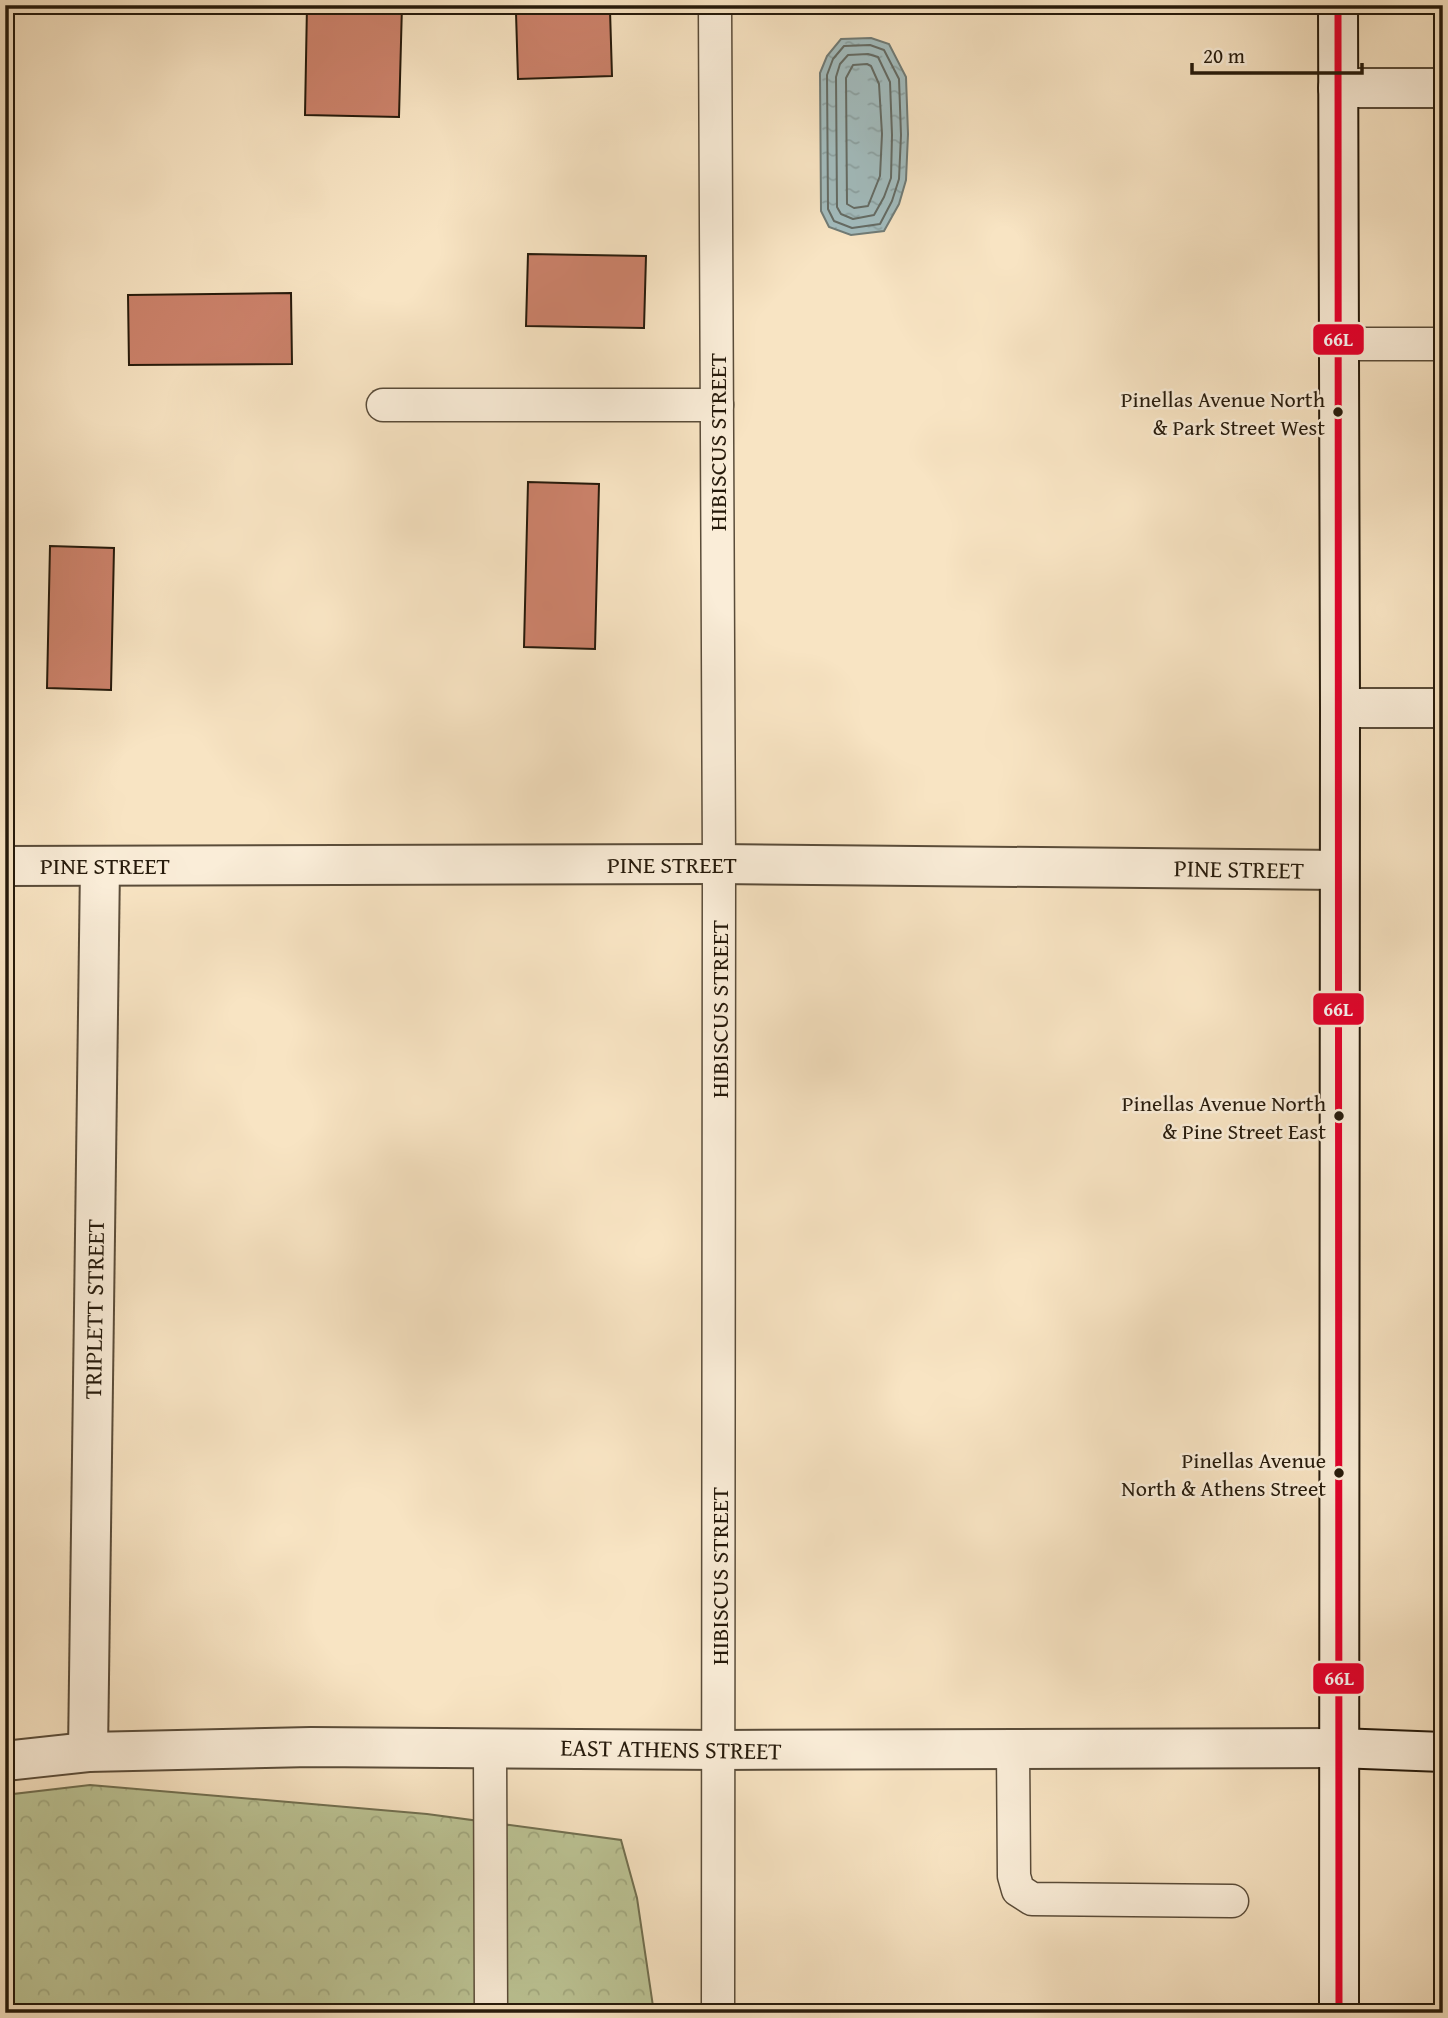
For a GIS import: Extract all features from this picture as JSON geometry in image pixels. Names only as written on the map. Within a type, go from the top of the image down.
[{"type":"street","points":[[1338,5],[1339,2013]]},
{"type":"street","points":[[1338,88],[1443,88]]},
{"type":"street","points":[[1340,708],[1443,708]]},
{"type":"street","name":"PINE STREET","points":[[5,866],[719,864],[1339,870]]},
{"type":"street","name":"TRIPLETT STREET","points":[[88,1752],[100,866]]},
{"type":"street","name":"EAST ATHENS STREET","points":[[5,1761],[88,1752],[311,1746],[719,1750],[1338,1748],[1443,1752]]},
{"type":"lane","name":"HIBISCUS STREET","points":[[715,5],[719,864],[718,2013]]},
{"type":"lane","points":[[1339,344],[1443,344]]},
{"type":"lane","points":[[383,405],[717,405]]},
{"type":"lane","points":[[490,1746],[491,2013]]},
{"type":"lane","points":[[1013,1749],[1014,1876],[1018,1890],[1032,1899],[1233,1901]]},
{"type":"green space","points":[[90,1785],[427,1814],[621,1840],[637,1898],[654,2013],[5,2013],[5,1795]]},
{"type":"water","points":[[871,38],[889,44],[906,77],[906,180],[899,204],[884,231],[851,235],[829,227],[821,211],[820,73],[827,56],[841,39]]},
{"type":"building","points":[[5,5],[10,5],[10,29],[5,29]]},
{"type":"building","points":[[307,5],[402,5],[399,117],[305,115]]},
{"type":"building","points":[[610,10],[612,76],[518,79],[516,13]]},
{"type":"building","points":[[528,254],[646,256],[644,328],[526,326]]},
{"type":"building","points":[[291,293],[292,364],[129,365],[128,295]]},
{"type":"building","points":[[528,482],[599,484],[595,649],[524,647]]},
{"type":"building","points":[[50,546],[114,548],[111,690],[47,688]]},
{"type":"building","points":[[5,608],[13,608],[10,745],[5,745]]},
{"type":"transit line","name":"66L","points":[[1338,5],[1339,2013]]},
{"type":"place","name":"Pinellas Avenue North & Park Street West","points":[[1338,412]]},
{"type":"place","name":"Pinellas Avenue North & Pine Street East","points":[[1339,1116]]},
{"type":"place","name":"Pinellas Avenue North & Athens Street","points":[[1339,1473]]}]
